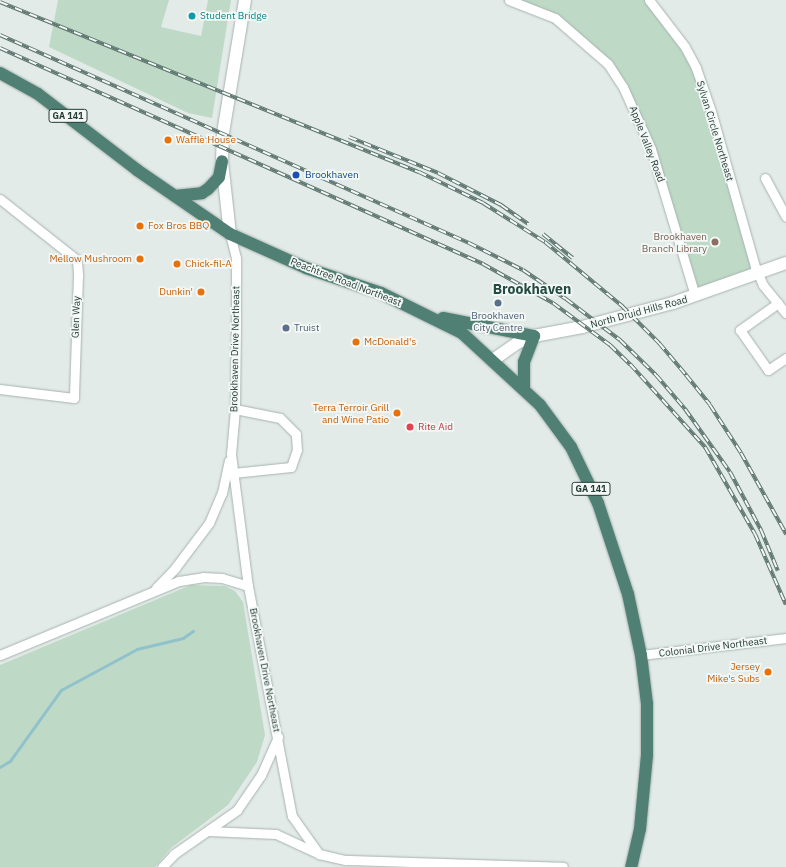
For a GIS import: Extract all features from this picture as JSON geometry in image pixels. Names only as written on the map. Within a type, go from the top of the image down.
[{"type":"highway","name":"Peachtree Road Northeast","points":[[0,73],[38,94],[230,234],[306,268],[381,293],[430,315],[462,333],[524,388],[571,447],[597,501],[628,594],[641,655],[647,704],[646,755],[640,829],[631,867]]},
{"type":"highway","points":[[0,82],[16,82]]},
{"type":"highway","points":[[176,196],[208,189],[218,176],[222,161]]},
{"type":"highway","points":[[430,315],[534,336],[524,362],[524,388]]},
{"type":"main road","points":[[230,234],[222,161],[225,115],[244,0]]},
{"type":"main road","name":"North Druid Hills Road","points":[[493,360],[519,342],[534,336],[582,327],[696,296],[786,263]]},
{"type":"street","name":"Apple Valley Road","points":[[509,0],[555,18],[608,64],[623,87],[651,149],[696,296]]},
{"type":"street","name":"Sylvan Circle Northeast","points":[[649,0],[684,47],[696,68],[758,273],[763,285],[786,312]]},
{"type":"street","points":[[765,178],[786,214]]},
{"type":"street","name":"Glen Way","points":[[0,199],[77,260],[78,275],[74,398],[0,389]]},
{"type":"street","name":"Brookhaven Drive Northeast","points":[[230,234],[236,258],[235,409],[231,454],[248,586],[292,816],[319,854]]},
{"type":"street","points":[[778,304],[740,330],[768,370],[786,358]]},
{"type":"street","points":[[233,473],[291,467],[297,450],[296,434],[280,418],[235,409]]},
{"type":"street","points":[[154,590],[176,568],[209,523],[222,493],[231,454]]},
{"type":"street","points":[[0,656],[154,590],[179,581],[203,577],[222,578],[248,586]]},
{"type":"street","name":"Colonial Drive Northeast","points":[[641,655],[783,639]]},
{"type":"street","points":[[162,867],[174,854],[237,810],[261,775],[278,737]]},
{"type":"street","points":[[208,831],[276,834],[319,854],[346,860],[563,867]]},
{"type":"green space","points":[[58,0],[169,0],[161,27],[201,36],[208,0],[231,0],[212,118],[188,113],[49,47]]},
{"type":"green space","points":[[502,0],[652,0],[694,67],[754,268],[695,296],[665,178],[615,69],[534,10]]},
{"type":"green space","points":[[191,585],[225,586],[235,591],[243,602],[265,735],[257,762],[228,805],[171,848],[155,867],[0,867],[0,665]]},
{"type":"waterway","points":[[0,767],[10,761],[61,690],[137,649],[183,638],[193,631]]},
{"type":"railway","points":[[0,2],[419,172],[483,203],[545,242],[621,305],[659,343],[686,375],[710,405],[741,453],[786,534]]},
{"type":"railway","points":[[0,35],[469,243],[523,270],[566,299],[620,340],[656,375],[685,409],[730,472],[761,530],[778,571]]},
{"type":"railway","points":[[0,48],[483,264],[553,303],[610,345],[630,364],[705,447],[755,534],[786,605]]},
{"type":"railway","points":[[349,137],[438,173],[501,205],[528,224]]},
{"type":"railway","points":[[543,234],[573,258]]},
{"type":"place","name":"Student Bridge","points":[[192,16]]},
{"type":"place","name":"Waffle House","points":[[168,140]]},
{"type":"place","name":"Brookhaven","points":[[296,175]]},
{"type":"place","name":"Fox Bros BBQ","points":[[140,226]]},
{"type":"place","name":"Brookhaven Branch Library","points":[[715,242]]},
{"type":"place","name":"Mellow Mushroom","points":[[140,259]]},
{"type":"place","name":"Chick-fil-A","points":[[177,264]]},
{"type":"place","name":"Dunkin'","points":[[201,292]]},
{"type":"place","name":"Brookhaven City Centre","points":[[498,303]]},
{"type":"place","name":"Truist","points":[[286,328]]},
{"type":"place","name":"McDonald's","points":[[356,342]]},
{"type":"place","name":"Terra Terroir Grill and Wine Patio","points":[[397,413]]},
{"type":"place","name":"Rite Aid","points":[[410,427]]},
{"type":"place","name":"Jersey Mike's Subs","points":[[768,672]]},
{"type":"district","name":"Brookhaven","points":[[532,289]]}]
